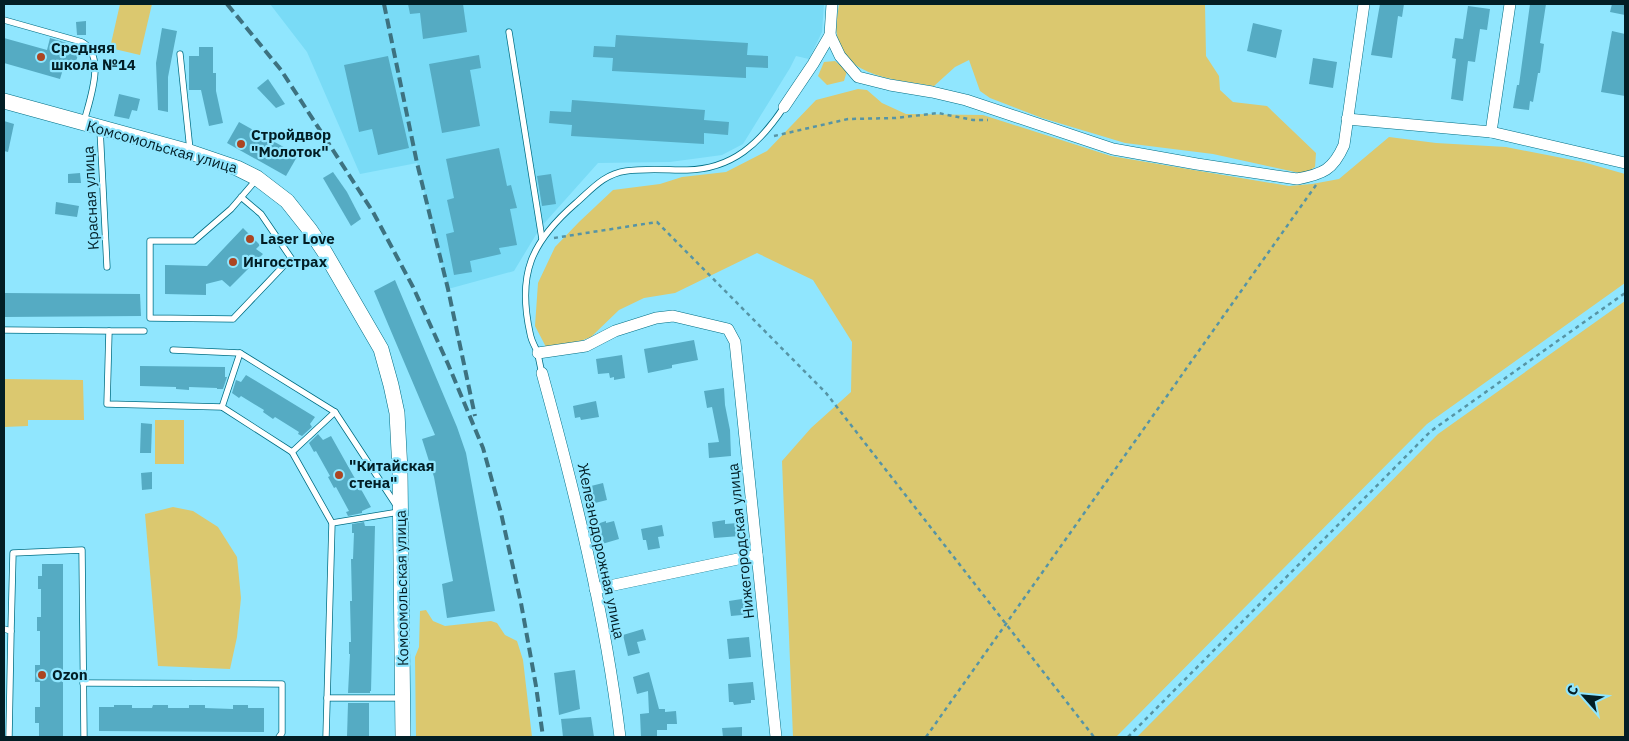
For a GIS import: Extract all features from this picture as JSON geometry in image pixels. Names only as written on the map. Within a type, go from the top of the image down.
[{"type":"street","points":[[784,107],[814,64],[830,36],[832,4]]},
{"type":"street","points":[[830,36],[840,56],[858,77],[890,86],[932,92],[966,100],[1113,148],[1197,164],[1297,179],[1313,176],[1327,170],[1338,159],[1344,145],[1364,4]]},
{"type":"street","points":[[1491,132],[1510,4]]},
{"type":"street","name":"Комсомольская улица","points":[[4,101],[100,129],[190,152],[237,168],[257,178],[287,201],[310,230],[381,350],[391,385],[399,438],[404,737]]},
{"type":"street","points":[[1347,119],[1491,132],[1625,163]]},
{"type":"street","name":"Нижегородская улица","points":[[538,353],[586,346],[615,331],[656,318],[673,316],[728,329],[736,342],[776,737]]},
{"type":"street","name":"Железнодорожная улица","points":[[542,373],[586,538],[620,737]]},
{"type":"street","points":[[595,589],[757,555]]},
{"type":"lane","points":[[4,20],[82,42],[90,49],[96,75],[83,124]]},
{"type":"lane","points":[[509,32],[542,239]]},
{"type":"lane","points":[[180,54],[190,152]]},
{"type":"lane","points":[[542,373],[538,353],[530,337],[526,318],[524,286],[533,253],[542,239],[567,210],[597,182],[608,175],[626,170],[690,170],[714,166],[738,155],[760,139],[784,107]]},
{"type":"lane","name":"Красная улица","points":[[100,129],[107,267]]},
{"type":"lane","points":[[241,197],[261,214],[291,258],[233,319],[150,318],[150,241],[194,241],[231,209],[241,197],[257,178]]},
{"type":"lane","points":[[4,330],[144,330]]},
{"type":"lane","points":[[109,331],[107,404],[222,407],[292,452],[332,524],[326,737]]},
{"type":"lane","points":[[173,350],[240,353],[335,412],[401,512],[332,524]]},
{"type":"lane","points":[[222,407],[240,353]]},
{"type":"lane","points":[[292,452],[335,412]]},
{"type":"lane","points":[[9,737],[13,553],[82,550],[84,737]]},
{"type":"lane","points":[[4,629],[11,631]]},
{"type":"lane","points":[[83,683],[282,684],[282,733],[279,737]]},
{"type":"lane","points":[[327,698],[403,698]]},
{"type":"path","points":[[760,139],[848,119],[896,118],[938,113],[973,120],[992,120]]},
{"type":"path","points":[[926,737],[1327,170]]},
{"type":"path","points":[[542,239],[657,222],[826,393],[1094,737]]},
{"type":"path","points":[[1128,737],[1431,431],[1625,292]]},
{"type":"shaded area","points":[[120,4],[152,4],[140,55],[110,48]]},
{"type":"shaded area","points":[[270,4],[824,4],[822,32],[809,59],[796,56],[743,144],[722,155],[670,162],[598,163],[540,228],[514,271],[448,289],[417,163],[360,174],[307,52]]},
{"type":"shaded area","points":[[839,4],[1205,4],[1206,56],[1219,76],[1220,90],[1233,102],[1267,106],[1316,153],[1315,167],[1304,174],[1213,154],[1125,143],[1042,118],[990,98],[980,91],[969,60],[955,67],[934,86],[890,79],[875,74],[861,68],[850,60],[841,49],[836,31]]},
{"type":"shaded area","points":[[835,61],[847,71],[844,81],[827,85],[818,76],[824,62]]},
{"type":"shaded area","points":[[858,89],[867,90],[882,103],[906,114],[983,115],[1111,156],[1289,186],[1339,179],[1389,137],[1436,143],[1506,147],[1583,162],[1625,174],[1625,283],[1427,424],[1116,737],[793,737],[782,461],[811,428],[851,392],[852,342],[813,280],[757,253],[675,293],[644,298],[619,310],[591,337],[570,345],[546,347],[535,326],[538,283],[555,247],[613,190],[660,184],[682,177],[726,172],[767,151],[816,100]]},
{"type":"shaded area","points":[[1625,301],[1625,737],[1137,737],[1438,434]]},
{"type":"shaded area","points":[[4,379],[83,380],[84,420],[28,420],[28,426],[4,427]]},
{"type":"shaded area","points":[[155,420],[184,420],[184,464],[155,464]]},
{"type":"shaded area","points":[[173,507],[193,511],[218,527],[237,557],[241,598],[237,637],[230,669],[158,666],[145,514]]},
{"type":"shaded area","points":[[426,610],[433,621],[445,626],[491,621],[497,623],[505,635],[517,641],[523,660],[532,737],[416,737],[415,657],[419,647],[420,611]]},
{"type":"building","points":[[408,4],[463,4],[467,32],[423,39],[420,13],[410,14]]},
{"type":"building","points":[[1380,4],[1404,4],[1402,17],[1398,16],[1392,58],[1371,55]]},
{"type":"building","points":[[1530,4],[1546,4],[1540,43],[1544,44],[1540,73],[1538,73],[1533,102],[1530,101],[1529,110],[1513,108],[1517,85],[1519,85]]},
{"type":"building","points":[[1612,4],[1625,4],[1625,15],[1610,12]]},
{"type":"building","points":[[1468,6],[1490,9],[1487,30],[1480,29],[1475,62],[1468,61],[1463,101],[1451,99],[1456,59],[1452,58],[1455,38],[1463,39]]},
{"type":"building","points":[[86,21],[86,35],[77,35],[76,22]]},
{"type":"building","points":[[1253,23],[1282,30],[1276,58],[1247,51]]},
{"type":"building","points":[[162,28],[177,31],[168,77],[168,112],[158,110],[156,63]]},
{"type":"building","points":[[1612,31],[1625,34],[1625,96],[1601,92]]},
{"type":"building","points":[[616,35],[748,43],[747,55],[768,56],[768,68],[746,67],[746,78],[612,71],[613,58],[593,57],[594,46],[615,47]]},
{"type":"building","name":"Средняя школа №14","points":[[4,38],[47,50],[50,38],[80,47],[74,69],[64,66],[60,79],[4,63]]},
{"type":"building","points":[[199,47],[213,47],[213,73],[216,73],[216,91],[223,123],[209,126],[201,90],[189,90],[189,56],[199,56]]},
{"type":"building","points":[[479,55],[481,68],[470,70],[480,126],[442,133],[429,64]]},
{"type":"building","points":[[388,56],[409,148],[378,155],[372,129],[359,132],[344,65]]},
{"type":"building","points":[[1313,58],[1337,62],[1333,88],[1309,84]]},
{"type":"building","points":[[268,79],[285,104],[276,108],[257,88]]},
{"type":"building","points":[[119,94],[140,99],[137,111],[132,110],[129,119],[114,116]]},
{"type":"building","points":[[572,100],[705,110],[704,120],[729,122],[728,135],[704,133],[704,144],[571,136],[572,125],[549,123],[550,111],[571,112]]},
{"type":"building","points":[[4,121],[14,124],[8,152],[4,151]]},
{"type":"building","points":[[239,122],[298,155],[286,176],[227,143]]},
{"type":"building","points":[[499,148],[507,186],[511,185],[517,208],[510,209],[517,245],[499,248],[501,254],[470,261],[472,272],[454,275],[446,234],[454,232],[447,200],[454,198],[446,159]]},
{"type":"building","points":[[333,172],[347,192],[361,219],[351,226],[323,178]]},
{"type":"building","points":[[80,173],[81,183],[68,183],[68,174]]},
{"type":"building","points":[[551,174],[556,204],[542,206],[537,176]]},
{"type":"building","points":[[56,202],[79,206],[77,217],[55,214]]},
{"type":"building","points":[[243,228],[260,245],[256,249],[263,254],[230,287],[222,280],[206,284],[206,295],[165,294],[165,265],[207,266]]},
{"type":"building","points":[[395,280],[457,427],[466,453],[495,611],[447,618],[442,584],[453,581],[434,477],[422,439],[435,435],[374,291]]},
{"type":"building","points":[[4,293],[140,294],[141,316],[4,317]]},
{"type":"building","points":[[694,340],[698,360],[672,365],[672,368],[648,373],[644,349]]},
{"type":"building","points":[[622,355],[625,378],[614,380],[614,377],[610,378],[609,373],[598,374],[596,359]]},
{"type":"building","points":[[140,366],[225,367],[225,377],[227,377],[223,389],[189,387],[189,390],[176,389],[176,387],[140,386]]},
{"type":"building","points":[[246,375],[315,417],[310,424],[312,427],[302,436],[298,434],[299,432],[275,417],[273,419],[263,412],[264,410],[241,396],[239,398],[232,393],[236,380],[241,382]]},
{"type":"building","points":[[724,388],[730,430],[731,456],[709,458],[708,443],[719,442],[712,407],[707,408],[704,391]]},
{"type":"building","points":[[596,401],[599,417],[581,420],[580,417],[575,418],[573,406]]},
{"type":"building","points":[[141,423],[152,424],[151,453],[140,453]]},
{"type":"building","points":[[318,434],[323,440],[331,436],[371,507],[362,511],[362,513],[348,516],[346,512],[349,511],[336,487],[334,488],[328,477],[330,476],[316,451],[314,452],[309,443]]},
{"type":"building","points":[[152,472],[152,489],[142,490],[141,473]]},
{"type":"building","points":[[603,483],[607,500],[591,504],[587,487]]},
{"type":"building","points":[[725,520],[725,524],[738,523],[740,536],[714,538],[712,522]]},
{"type":"building","points":[[606,521],[606,523],[614,521],[619,539],[602,544],[597,524]]},
{"type":"building","points":[[364,522],[365,526],[375,526],[371,691],[370,693],[348,693],[349,642],[351,642],[350,601],[352,601],[351,559],[353,559],[354,533],[352,533],[352,524]]},
{"type":"building","points":[[662,525],[664,536],[658,537],[660,548],[648,550],[646,540],[643,540],[641,529]]},
{"type":"building","points":[[42,564],[63,564],[63,737],[39,737],[39,723],[35,723],[35,707],[40,707],[40,682],[35,682],[35,665],[40,665],[40,631],[37,631],[37,617],[41,617],[41,589],[38,589],[38,576],[42,576]]},
{"type":"building","points":[[748,598],[752,614],[731,616],[729,601]]},
{"type":"building","points":[[643,629],[646,640],[637,642],[640,653],[628,656],[623,635]]},
{"type":"building","points":[[749,637],[751,657],[729,659],[727,639]]},
{"type":"building","points":[[575,670],[580,709],[559,715],[554,673]]},
{"type":"building","points":[[649,672],[659,709],[665,709],[665,712],[676,711],[677,724],[667,724],[667,730],[657,730],[657,737],[641,737],[640,714],[649,713],[648,691],[637,694],[633,677]]},
{"type":"building","points":[[753,682],[755,700],[751,700],[751,703],[734,705],[733,702],[729,702],[728,684]]},
{"type":"building","points":[[348,703],[369,703],[369,737],[347,737]]},
{"type":"building","points":[[114,705],[132,705],[132,708],[152,708],[153,705],[168,705],[168,708],[189,708],[189,705],[205,705],[205,708],[233,709],[233,705],[248,705],[248,708],[264,708],[264,732],[99,731],[99,707],[114,707]]},
{"type":"building","points":[[591,717],[594,737],[563,737],[561,719]]},
{"type":"building","points":[[742,727],[742,737],[723,737],[722,728]]},
{"type":"railway","points":[[227,4],[281,70],[373,212],[413,287],[448,364],[483,448],[501,513],[521,603],[543,737]]},
{"type":"railway","points":[[384,4],[417,163],[448,289],[475,416]]},
{"type":"place","name":"Средняя школа №14","points":[[41,57]]},
{"type":"place","name":"Стройдвор \"Молоток\"","points":[[241,144]]},
{"type":"place","name":"Laser Love","points":[[250,239]]},
{"type":"place","name":"Ингосстрах","points":[[233,262]]},
{"type":"place","name":"\"Китайская стена\"","points":[[339,475]]},
{"type":"place","name":"Ozon","points":[[42,675]]}]
